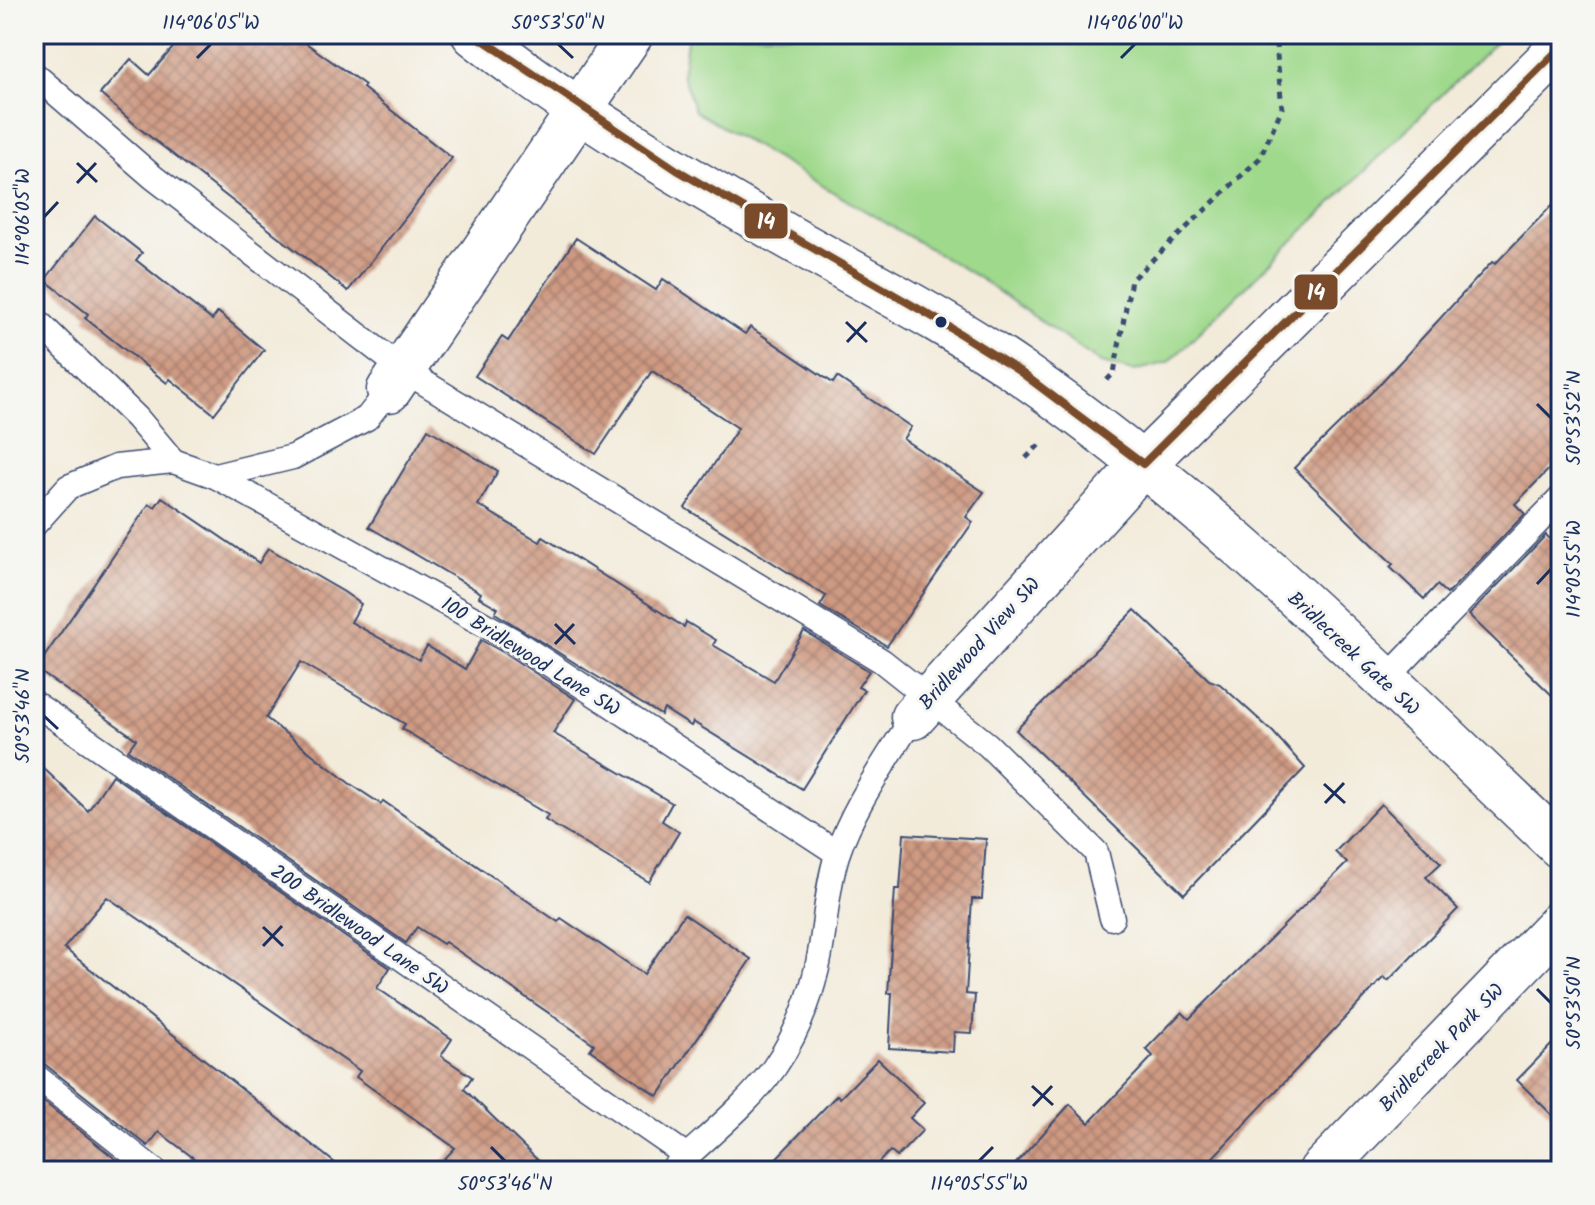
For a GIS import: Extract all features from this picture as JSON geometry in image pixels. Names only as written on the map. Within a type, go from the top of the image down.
[{"type":"street","name":"Bridlecreek Gate SW","points":[[474,34],[581,109],[784,234],[938,320],[1074,410],[1210,519],[1561,847]]},
{"type":"street","points":[[397,381],[631,34]]},
{"type":"street","name":"Bridlewood View SW","points":[[921,707],[1143,464],[1561,47]]},
{"type":"street","name":"Bridlecreek Park SW","points":[[1321,1171],[1561,922]]},
{"type":"lane","points":[[34,74],[397,381],[882,661],[921,707],[988,745],[1096,852],[1112,918]]},
{"type":"lane","points":[[34,318],[137,418],[173,461]]},
{"type":"lane","points":[[34,525],[68,487],[116,467],[173,461],[215,476],[293,457],[367,418],[397,381]]},
{"type":"lane","name":"100 Bridlewood Lane SW","points":[[215,476],[514,641],[837,853]]},
{"type":"lane","points":[[1384,681],[1561,498]]},
{"type":"lane","name":"200 Bridlewood Lane SW","points":[[34,703],[679,1163]]},
{"type":"lane","name":"Bridlewood View SW","points":[[679,1163],[747,1100],[774,1068],[805,1010],[818,966],[824,908],[837,853],[868,789],[921,707]]},
{"type":"lane","points":[[34,1075],[155,1171]]},
{"type":"path","points":[[1026,458],[1114,373],[1131,280],[1260,158],[1282,108],[1275,34]]},
{"type":"green space","points":[[688,34],[1504,34],[1169,362],[1134,371],[1101,363],[976,276],[695,111],[682,74]]},
{"type":"building","points":[[185,34],[293,34],[365,85],[363,88],[452,158],[348,291],[100,94],[131,59],[149,75]]},
{"type":"building","points":[[1561,196],[1561,457],[1515,504],[1525,514],[1447,594],[1437,585],[1424,599],[1390,567],[1393,564],[1294,468],[1376,388],[1492,262],[1495,264]]},
{"type":"building","points":[[95,216],[142,253],[136,260],[212,320],[218,312],[264,350],[214,414],[170,379],[167,383],[85,318],[88,314],[45,280]]},
{"type":"building","points":[[576,238],[656,290],[663,279],[745,334],[750,327],[833,383],[837,377],[911,427],[903,439],[984,492],[966,517],[973,522],[887,646],[820,606],[826,596],[685,508],[738,428],[652,371],[596,454],[475,376],[502,337],[508,341]]},
{"type":"building","points":[[428,429],[498,471],[478,505],[540,542],[543,537],[684,627],[686,622],[716,640],[713,645],[774,681],[804,631],[869,671],[858,687],[864,690],[802,789],[693,722],[691,726],[664,709],[661,715],[591,673],[495,613],[498,608],[479,597],[481,593],[369,527]]},
{"type":"building","points":[[162,497],[259,563],[268,548],[344,592],[361,604],[351,622],[419,660],[427,646],[465,669],[481,640],[506,654],[575,699],[553,733],[672,803],[662,821],[679,832],[649,882],[545,820],[548,815],[402,729],[405,724],[301,662],[266,718],[349,783],[381,804],[383,801],[558,922],[561,918],[644,974],[684,914],[751,959],[658,1096],[590,1050],[594,1044],[445,942],[443,944],[417,927],[406,943],[128,750],[136,739],[36,669],[149,504],[155,507]]},
{"type":"building","points":[[1546,535],[1561,549],[1561,704],[1469,615]]},
{"type":"building","points":[[1135,610],[1209,680],[1220,684],[1273,732],[1305,768],[1184,894],[1016,730]]},
{"type":"building","points":[[34,759],[88,811],[112,775],[390,968],[377,988],[452,1039],[441,1056],[472,1077],[464,1089],[549,1171],[433,1171],[455,1148],[356,1077],[360,1071],[107,897],[64,948],[345,1171],[211,1171],[159,1132],[148,1146],[43,1063],[34,1060]]},
{"type":"building","points":[[1381,804],[1441,863],[1426,877],[1458,909],[1388,981],[1384,977],[1200,1171],[1009,1171],[1070,1104],[1089,1123],[1153,1056],[1146,1049],[1182,1012],[1189,1019],[1347,863],[1335,852]]},
{"type":"building","points":[[904,834],[986,839],[982,899],[972,899],[966,994],[975,995],[972,1033],[954,1032],[953,1052],[889,1048],[892,993],[888,993],[895,889],[900,889]]},
{"type":"building","points":[[1561,1035],[1561,1124],[1517,1080]]},
{"type":"building","points":[[878,1059],[924,1103],[910,1118],[923,1130],[897,1157],[890,1151],[870,1171],[764,1171],[837,1095],[840,1098]]},
{"type":"building","points":[[34,1094],[128,1169],[34,1171]]},
{"type":"transit line","name":"14","points":[[474,34],[677,170],[938,320],[1019,371],[1143,464],[1561,47]]}]
